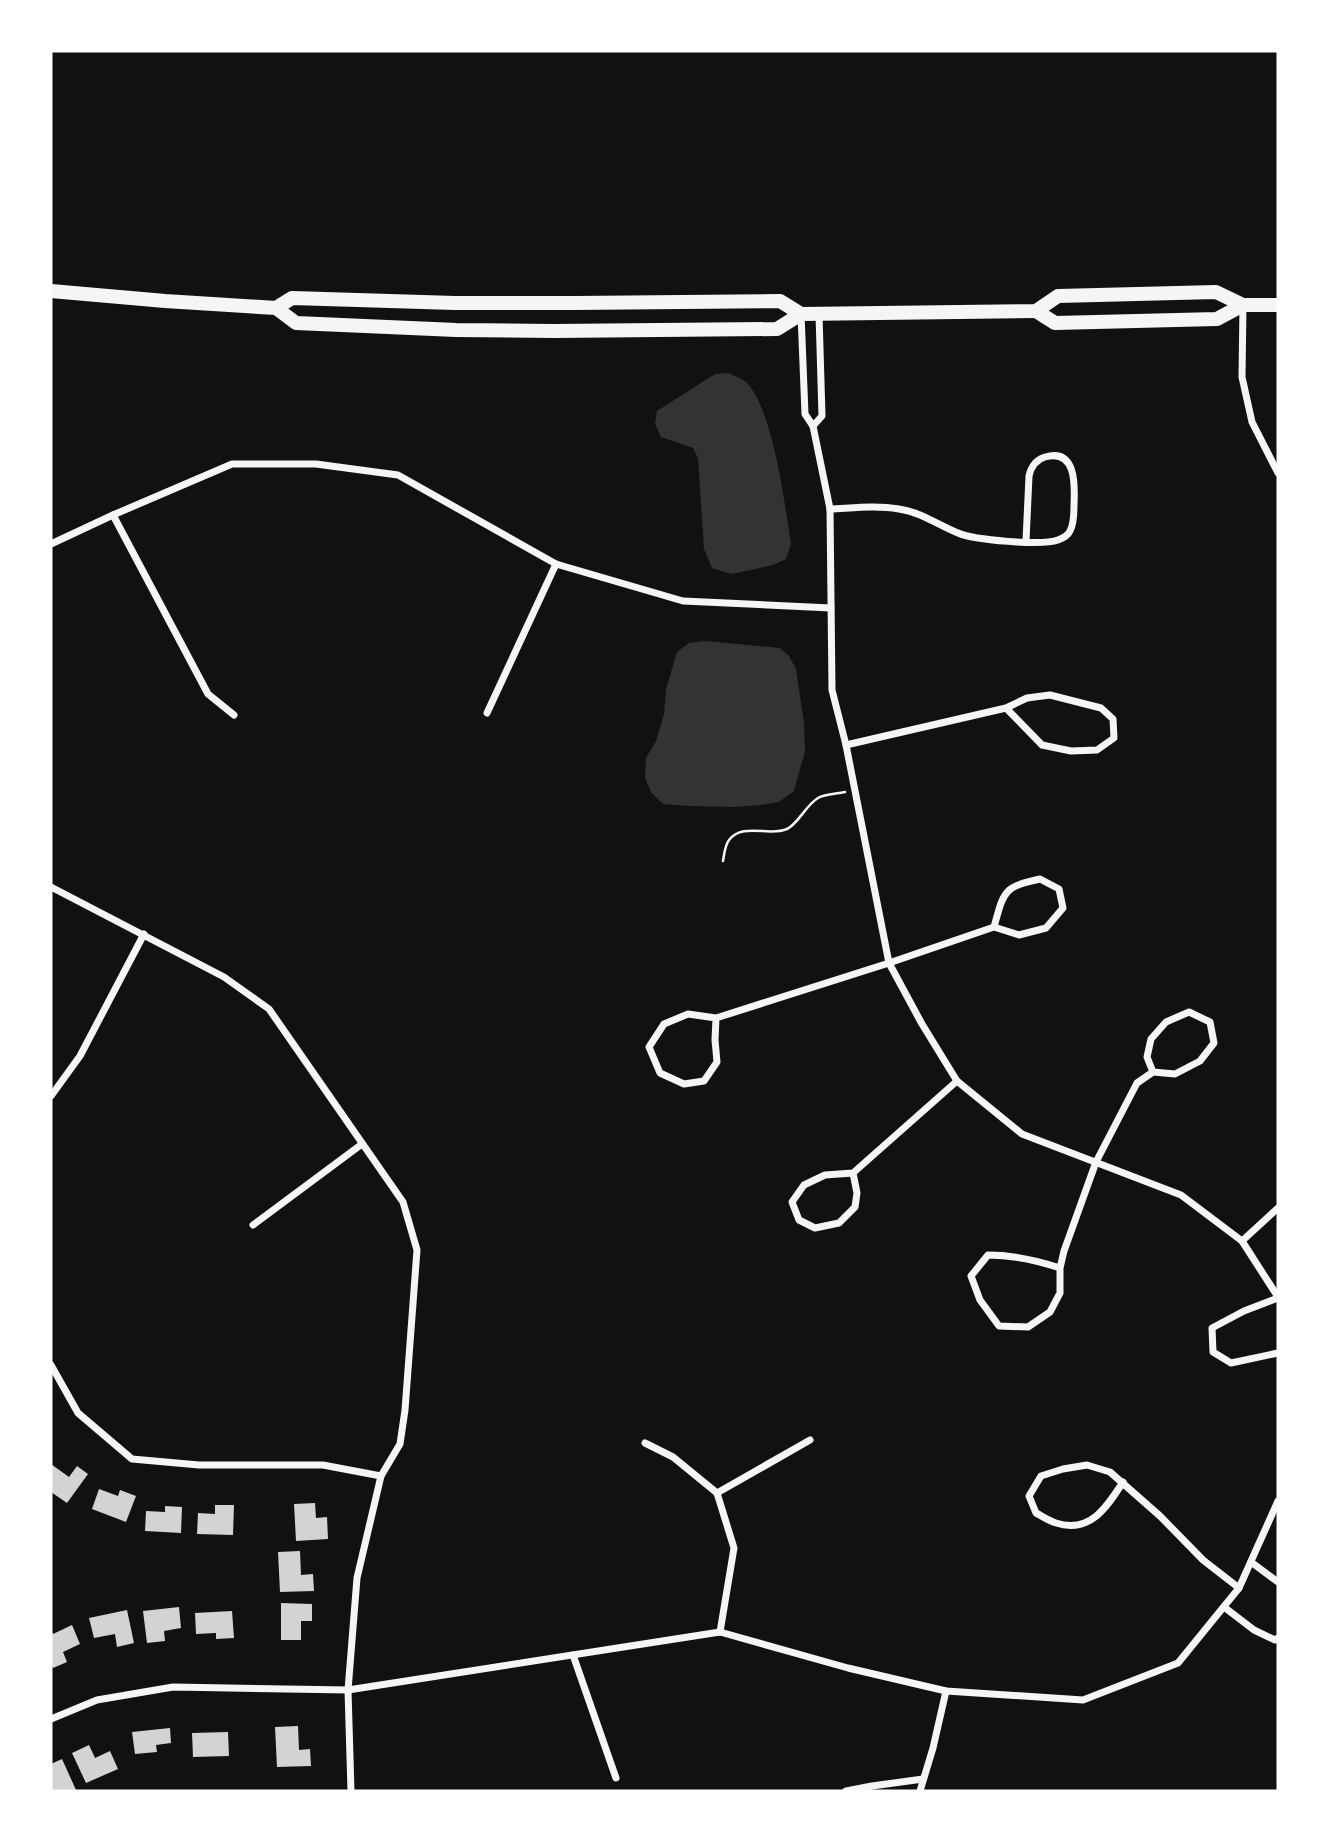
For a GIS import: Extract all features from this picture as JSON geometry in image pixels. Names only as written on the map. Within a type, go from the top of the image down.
[{"type":"main road","points":[[51,291],[276,309],[296,323],[456,330],[777,329],[801,314]]},
{"type":"main road","points":[[1036,311],[1058,296],[1216,292],[1243,305],[1278,305]]},
{"type":"main road","points":[[276,309],[292,298],[455,303],[780,301],[801,314],[1036,311],[1055,323],[1217,319],[1243,305]]},
{"type":"street","points":[[1243,305],[1244,388],[1252,422],[1278,473]]},
{"type":"street","points":[[801,314],[805,414],[813,426],[830,509],[832,690],[846,744],[889,963],[957,1081],[1022,1134],[1181,1195],[1242,1241],[1278,1298],[1244,1311],[1212,1328],[1213,1352],[1231,1363],[1278,1353]]},
{"type":"street","points":[[813,426],[822,416],[819,314]]},
{"type":"street","points":[[830,509],[900,509],[921,515],[959,534],[995,541],[1052,542],[1064,538],[1073,523],[1074,475],[1069,464],[1061,457],[1040,458],[1031,466],[1026,541]]},
{"type":"street","points":[[51,544],[232,464],[316,464],[398,475],[556,564],[683,601],[831,608]]},
{"type":"street","points":[[113,515],[208,694],[234,715]]},
{"type":"street","points":[[487,713],[556,564]]},
{"type":"street","points":[[846,744],[1006,708],[1027,698],[1050,695],[1101,708],[1113,719],[1114,738],[1097,750],[1072,751],[1042,745],[1006,708]]},
{"type":"street","points":[[716,1018],[717,1062],[704,1081],[684,1084],[660,1073],[649,1047],[664,1024],[688,1014],[716,1018],[994,927],[1019,935],[1046,928],[1063,908],[1059,889],[1041,879],[1015,884],[1002,899],[994,927]]},
{"type":"street","points":[[51,887],[224,977],[270,1009],[403,1202],[417,1250],[405,1410],[400,1444],[381,1476],[357,1578],[348,1690],[351,1791]]},
{"type":"street","points":[[51,1096],[80,1056],[144,934]]},
{"type":"street","points":[[1060,1268],[1010,1255],[988,1255],[971,1276],[980,1300],[999,1326],[1028,1327],[1050,1312],[1059,1293],[1064,1251],[1096,1162],[1137,1083],[1153,1072],[1175,1074],[1200,1061],[1214,1042],[1210,1022],[1189,1012],[1166,1022],[1151,1039],[1147,1057],[1153,1072]]},
{"type":"street","points":[[853,1173],[857,1193],[855,1207],[839,1223],[815,1228],[799,1220],[792,1202],[804,1185],[825,1175],[853,1173],[957,1081]]},
{"type":"street","points":[[253,1225],[362,1144]]},
{"type":"street","points":[[1242,1241],[1278,1208]]},
{"type":"street","points":[[51,1365],[78,1413],[132,1459],[199,1465],[323,1465],[381,1476]]},
{"type":"street","points":[[717,1493],[810,1440]]},
{"type":"street","points":[[645,1443],[673,1457],[717,1493],[734,1548],[720,1632]]},
{"type":"street","points":[[1123,1482],[1099,1515],[1077,1527],[1057,1523],[1036,1513],[1029,1496],[1041,1476],[1063,1469],[1087,1465],[1110,1472],[1123,1482],[1160,1516],[1203,1560],[1239,1588]]},
{"type":"street","points":[[51,1719],[97,1700],[173,1687],[348,1690],[720,1632],[848,1668],[946,1691],[1083,1700],[1178,1663],[1239,1588],[1278,1501]]},
{"type":"street","points":[[1251,1562],[1278,1582]]},
{"type":"street","points":[[1224,1606],[1254,1630],[1275,1640],[1278,1638]]},
{"type":"street","points":[[573,1655],[616,1778]]},
{"type":"street","points":[[920,1791],[946,1691]]},
{"type":"street","points":[[846,1791],[923,1779]]},
{"type":"path","points":[[723,861],[728,841],[738,833],[787,829],[820,797],[855,790]]},
{"type":"shaded area","points":[[728,373],[747,383],[764,414],[776,459],[791,544],[786,559],[773,565],[732,574],[712,568],[704,549],[698,458],[693,448],[661,437],[655,424],[657,411],[715,374]]},
{"type":"shaded area","points":[[705,641],[780,648],[789,656],[796,669],[805,751],[794,791],[779,802],[733,807],[663,804],[651,792],[645,778],[646,758],[656,741],[664,714],[666,689],[677,652],[689,643]]},
{"type":"building","points":[[51,1464],[69,1477],[77,1466],[88,1474],[67,1503],[51,1492]]},
{"type":"building","points":[[99,1489],[118,1496],[120,1490],[136,1496],[126,1522],[92,1509]]},
{"type":"building","points":[[315,1503],[316,1518],[327,1517],[328,1539],[296,1541],[294,1504]]},
{"type":"building","points":[[215,1505],[234,1505],[233,1535],[197,1534],[198,1513],[215,1514]]},
{"type":"building","points":[[165,1506],[182,1507],[181,1533],[145,1531],[146,1511],[165,1512]]},
{"type":"building","points":[[300,1551],[301,1575],[313,1574],[314,1591],[280,1592],[278,1552]]},
{"type":"building","points":[[281,1603],[312,1604],[312,1621],[301,1621],[301,1640],[281,1640]]},
{"type":"building","points":[[179,1607],[181,1628],[164,1631],[165,1641],[147,1643],[143,1611]]},
{"type":"building","points":[[127,1610],[134,1643],[117,1647],[115,1634],[94,1638],[89,1618]]},
{"type":"building","points":[[232,1611],[234,1638],[216,1639],[216,1633],[196,1634],[195,1613]]},
{"type":"building","points":[[72,1625],[80,1644],[63,1652],[67,1662],[53,1668],[51,1630],[53,1634]]},
{"type":"building","points":[[298,1726],[299,1750],[310,1749],[311,1766],[277,1767],[275,1727]]},
{"type":"building","points":[[170,1728],[171,1743],[156,1745],[157,1752],[135,1754],[132,1732]]},
{"type":"building","points":[[228,1732],[229,1756],[193,1757],[192,1733]]},
{"type":"building","points":[[89,1745],[95,1758],[110,1751],[118,1769],[86,1783],[72,1753]]},
{"type":"building","points":[[62,1759],[76,1790],[51,1791],[51,1764]]}]
